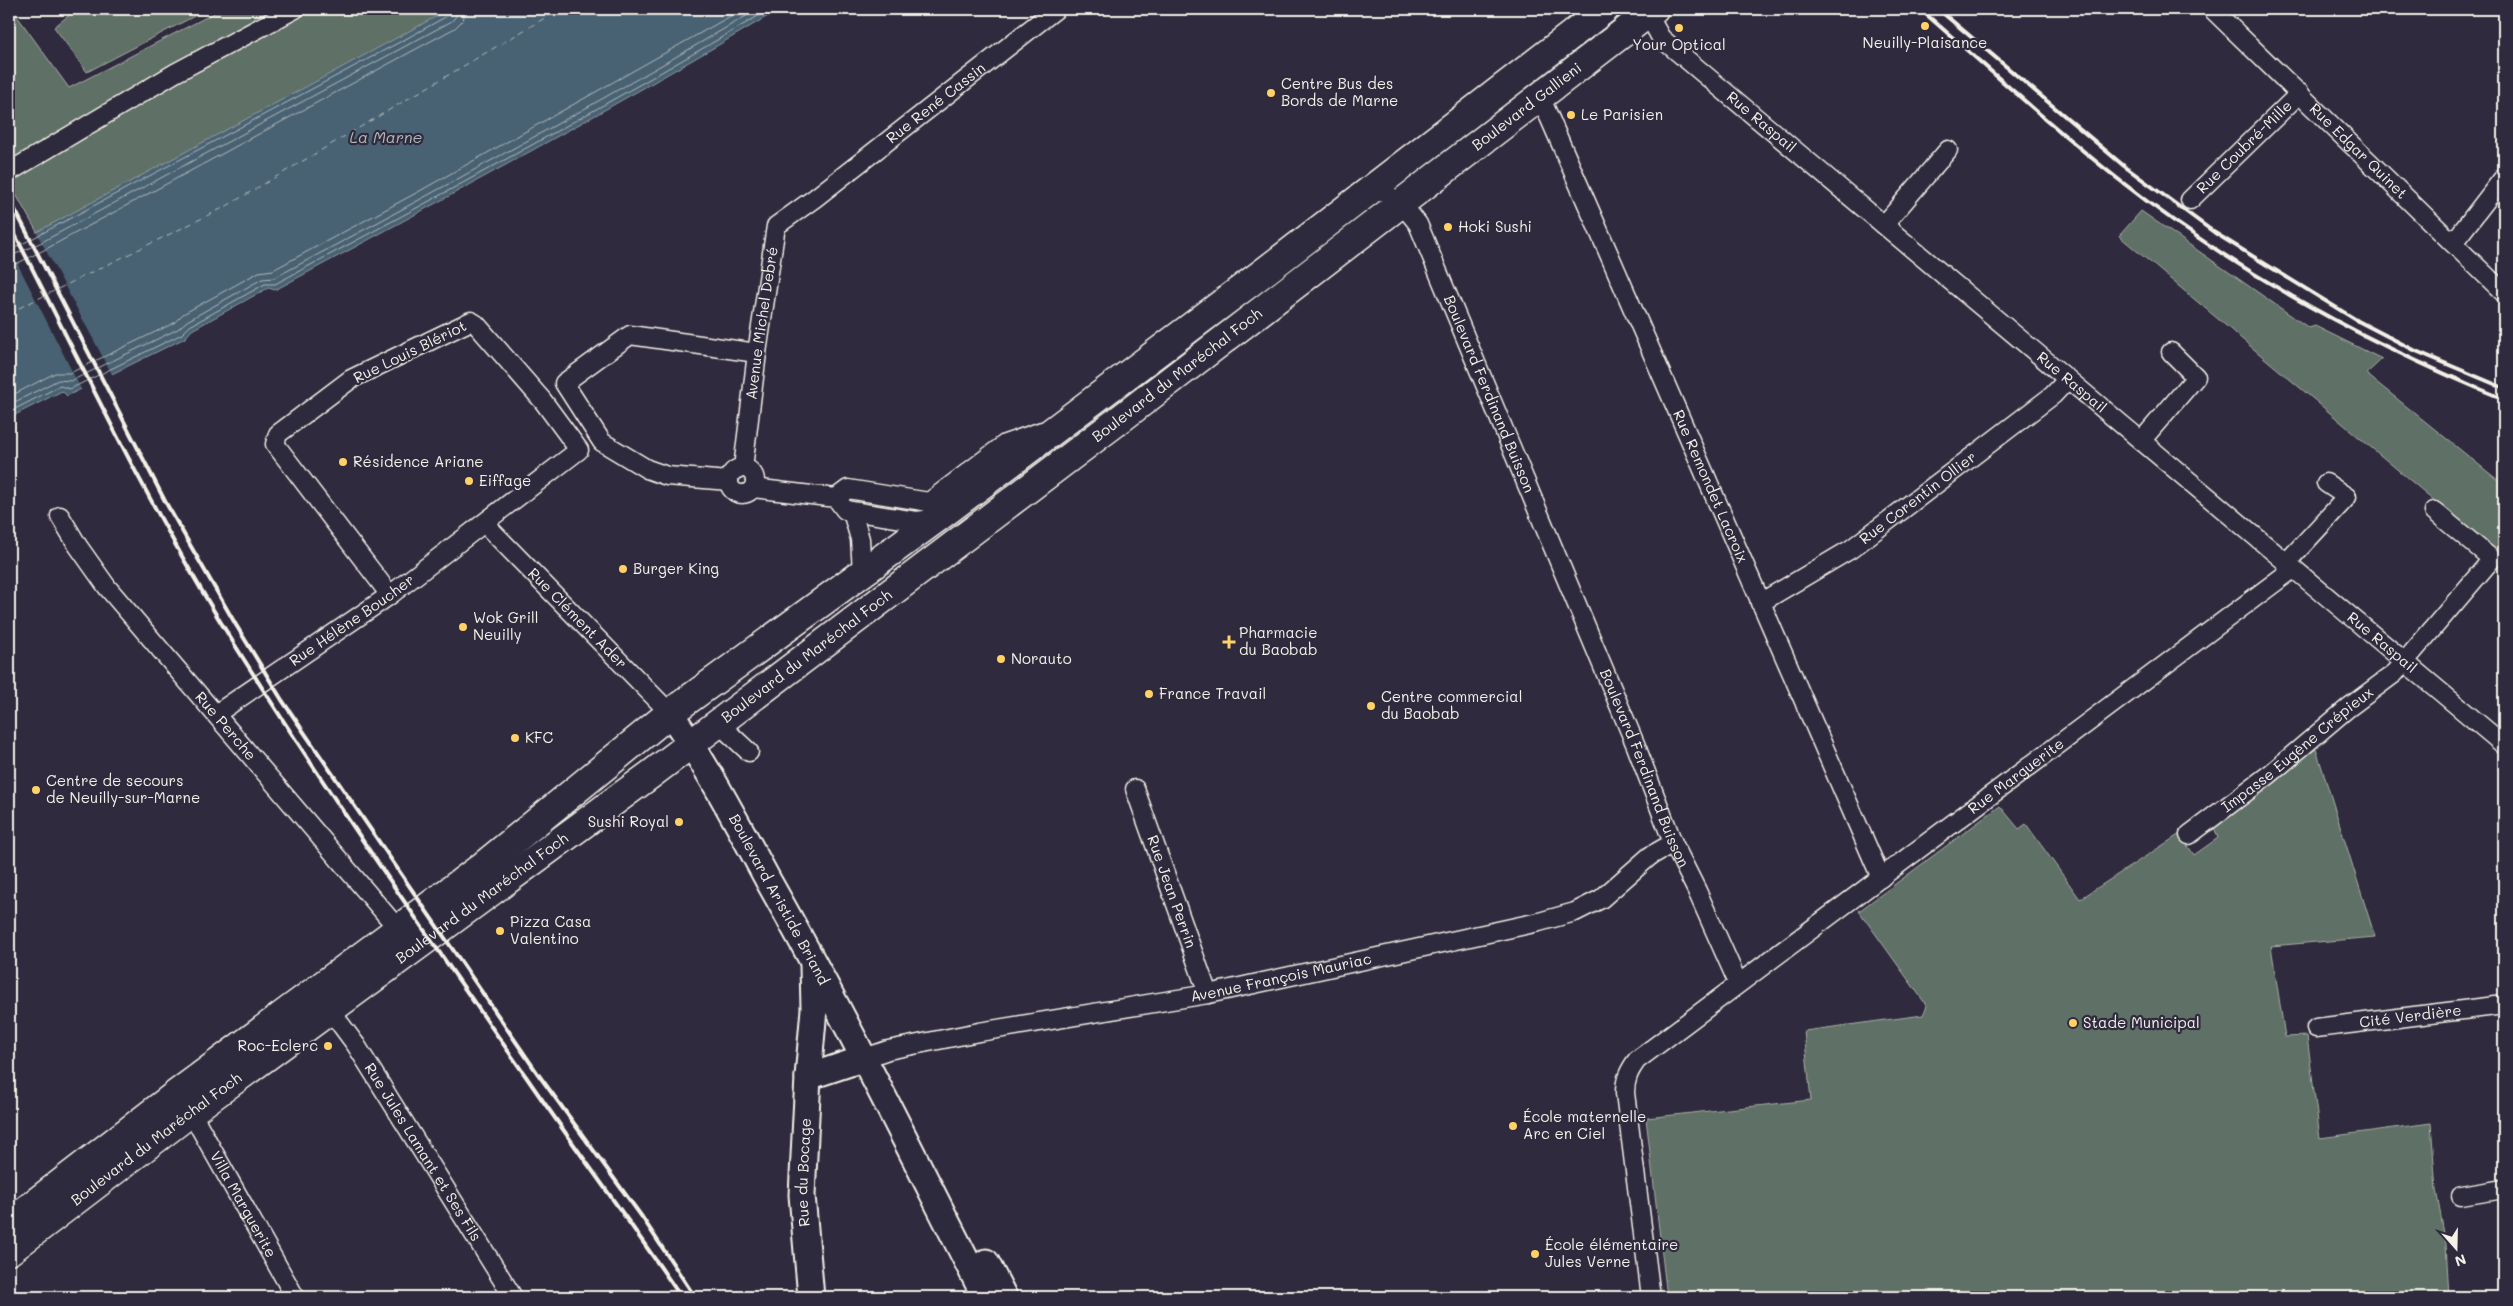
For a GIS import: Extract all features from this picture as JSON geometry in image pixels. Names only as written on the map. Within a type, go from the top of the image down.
[{"type":"main road","name":"Boulevard Gallieni","points":[[1377,185],[1605,9]]},
{"type":"main road","name":"Boulevard Gallieni","points":[[1404,208],[1540,96],[1649,10]]},
{"type":"main road","name":"Boulevard du Maréchal Foch","points":[[9,1223],[255,1035],[400,930],[479,869],[670,713],[758,650],[862,571],[933,510],[1061,424],[1377,185]]},
{"type":"main road","name":"Boulevard du Maréchal Foch","points":[[9,1251],[191,1112],[692,743],[954,544],[1404,208]]},
{"type":"main road","points":[[933,510],[954,544]]},
{"type":"main road","points":[[692,743],[705,710],[737,684],[758,650]]},
{"type":"main road","points":[[541,855],[582,804],[662,741],[670,713]]},
{"type":"main road","name":"Boulevard Aristide Briand","points":[[670,713],[692,743],[813,960],[865,1058],[883,1098],[985,1297]]},
{"type":"main road","name":"Rue du Bocage","points":[[811,1297],[802,1196],[808,1078],[814,1009],[813,960]]},
{"type":"main road","points":[[808,1078],[865,1058]]},
{"type":"main road","name":"Boulevard Aristide Briand","points":[[865,1058],[896,1092],[1004,1297]]},
{"type":"street","points":[[9,172],[175,74],[295,9]]},
{"type":"street","name":"Rue René Cassin","points":[[815,198],[1056,9]]},
{"type":"street","name":"Rue Edgar Quinet","points":[[2212,9],[2504,293]]},
{"type":"street","name":"Rue Raspail","points":[[1649,10],[1662,38],[2504,745]]},
{"type":"street","name":"Rue Coubré-Mille","points":[[2190,200],[2300,94]]},
{"type":"street","name":"Rue Remondet Lacroix","points":[[1540,96],[1881,878]]},
{"type":"street","points":[[1884,225],[1948,150]]},
{"type":"street","points":[[2453,244],[2504,177]]},
{"type":"street","name":"Boulevard Ferdinand Buisson","points":[[1377,185],[1404,208],[1418,224],[1633,737],[1673,843],[1697,891],[1738,983]]},
{"type":"street","name":"Avenue Michel Debré","points":[[743,468],[756,353],[776,226],[815,198]]},
{"type":"street","name":"Rue Louis Blériot","points":[[390,596],[275,444],[278,434],[351,379],[471,321],[476,324],[543,401],[579,450],[485,524]]},
{"type":"street","points":[[729,481],[667,476],[647,469],[602,442],[564,383],[630,334],[756,353]]},
{"type":"street","points":[[2142,440],[2196,377],[2172,352]]},
{"type":"street","name":"Rue Corentin Ollier","points":[[1760,603],[1852,549],[2045,401],[2067,380]]},
{"type":"street","points":[[743,468],[754,475],[753,488],[747,494],[738,494],[731,489],[729,481],[732,473],[743,468]]},
{"type":"street","name":"Rue Marguerite","points":[[1738,983],[1881,878],[2290,566],[2347,497],[2326,483]]},
{"type":"street","points":[[753,488],[836,498],[848,489],[933,510]]},
{"type":"street","points":[[836,498],[845,510],[916,521],[933,510]]},
{"type":"street","name":"Impasse Eugène Crépieux","points":[[2189,835],[2270,774],[2348,708],[2395,673],[2492,558],[2434,511]]},
{"type":"street","points":[[852,512],[860,539],[862,571]]},
{"type":"street","name":"Rue Perche","points":[[60,516],[78,546],[107,587],[400,930]]},
{"type":"street","name":"Rue Hélène Boucher","points":[[216,714],[390,596],[485,524]]},
{"type":"street","name":"Rue Clément Ader","points":[[485,524],[670,713]]},
{"type":"street","points":[[718,723],[749,752]]},
{"type":"street","name":"Rue Jean Perrin","points":[[1135,789],[1208,994]]},
{"type":"street","name":"Avenue François Mauriac","points":[[865,1058],[888,1050],[979,1032],[1208,994],[1575,912],[1601,899],[1650,856],[1673,843]]},
{"type":"street","points":[[1651,1297],[1625,1082],[1629,1071],[1638,1060],[1738,983]]},
{"type":"street","name":"Cité Verdière","points":[[2316,1028],[2504,1005]]},
{"type":"street","name":"Rue Jules Lamant et Ses Fils","points":[[330,1010],[356,1045],[512,1297]]},
{"type":"street","name":"Villa Marguerite","points":[[191,1112],[295,1297]]},
{"type":"street","points":[[2461,1196],[2504,1189]]},
{"type":"green space","points":[[9,9],[12,9],[69,88],[222,9],[455,9],[37,232],[9,182]]},
{"type":"green space","points":[[77,9],[208,9],[87,72],[54,27]]},
{"type":"green space","points":[[2141,211],[2309,328],[2315,326],[2382,359],[2367,373],[2370,377],[2504,485],[2504,559],[2119,236]]},
{"type":"green space","name":"Stade Municipal","points":[[2316,749],[2375,937],[2271,946],[2285,1037],[2307,1036],[2320,1138],[2431,1123],[2436,1190],[2446,1244],[2449,1297],[1667,1297],[1646,1118],[1811,1100],[1804,1031],[1923,1015],[1927,1006],[1859,911],[2000,806],[2019,829],[2026,824],[2080,899],[2180,834],[2194,855],[2218,838],[2213,824]]},
{"type":"water","name":"La Marne","points":[[450,9],[780,9],[529,152],[275,290],[268,288],[192,330],[185,338],[67,396],[62,391],[9,418],[9,247]]},
{"type":"pier","points":[[35,230],[113,376],[82,391],[9,247],[9,244]]},
{"type":"ferry route","points":[[9,313],[225,207],[560,9]]},
{"type":"railway","points":[[1920,9],[2093,159],[2163,213],[2209,245],[2255,275],[2352,329],[2402,354],[2504,399]]},
{"type":"railway","points":[[1938,9],[2124,166],[2215,233],[2358,321],[2416,351],[2504,388]]},
{"type":"railway","points":[[9,198],[166,503],[236,625],[282,700],[538,1074],[642,1217],[695,1297]]},
{"type":"railway","points":[[9,223],[141,482],[169,534],[228,634],[374,858],[681,1297]]},
{"type":"place","name":"Neuilly-Plaisance","points":[[1925,26]]},
{"type":"place","name":"Your Optical","points":[[1679,28]]},
{"type":"place","name":"Centre Bus des Bords de Marne","points":[[1271,93]]},
{"type":"place","name":"Le Parisien","points":[[1571,115]]},
{"type":"place","name":"Hoki Sushi","points":[[1448,227]]},
{"type":"place","name":"Résidence Ariane","points":[[343,462]]},
{"type":"place","name":"Eiffage","points":[[469,481]]},
{"type":"place","name":"Burger King","points":[[623,569]]},
{"type":"place","name":"Wok Grill Neuilly","points":[[463,627]]},
{"type":"place","name":"Pharmacie du Baobab","points":[[1229,642]]},
{"type":"place","name":"Norauto","points":[[1001,659]]},
{"type":"place","name":"France Travail","points":[[1149,694]]},
{"type":"place","name":"Centre commercial du Baobab","points":[[1371,706]]},
{"type":"place","name":"KFC","points":[[515,738]]},
{"type":"place","name":"Centre de secours de Neuilly-sur-Marne","points":[[36,790]]},
{"type":"place","name":"Sushi Royal","points":[[679,822]]},
{"type":"place","name":"Pizza Casa Valentino","points":[[500,931]]},
{"type":"place","name":"Stade Municipal","points":[[2073,1023]]},
{"type":"place","name":"Roc-Eclerc","points":[[328,1046]]},
{"type":"place","name":"École maternelle Arc en Ciel","points":[[1513,1126]]},
{"type":"place","name":"École élémentaire Jules Verne","points":[[1535,1254]]}]
